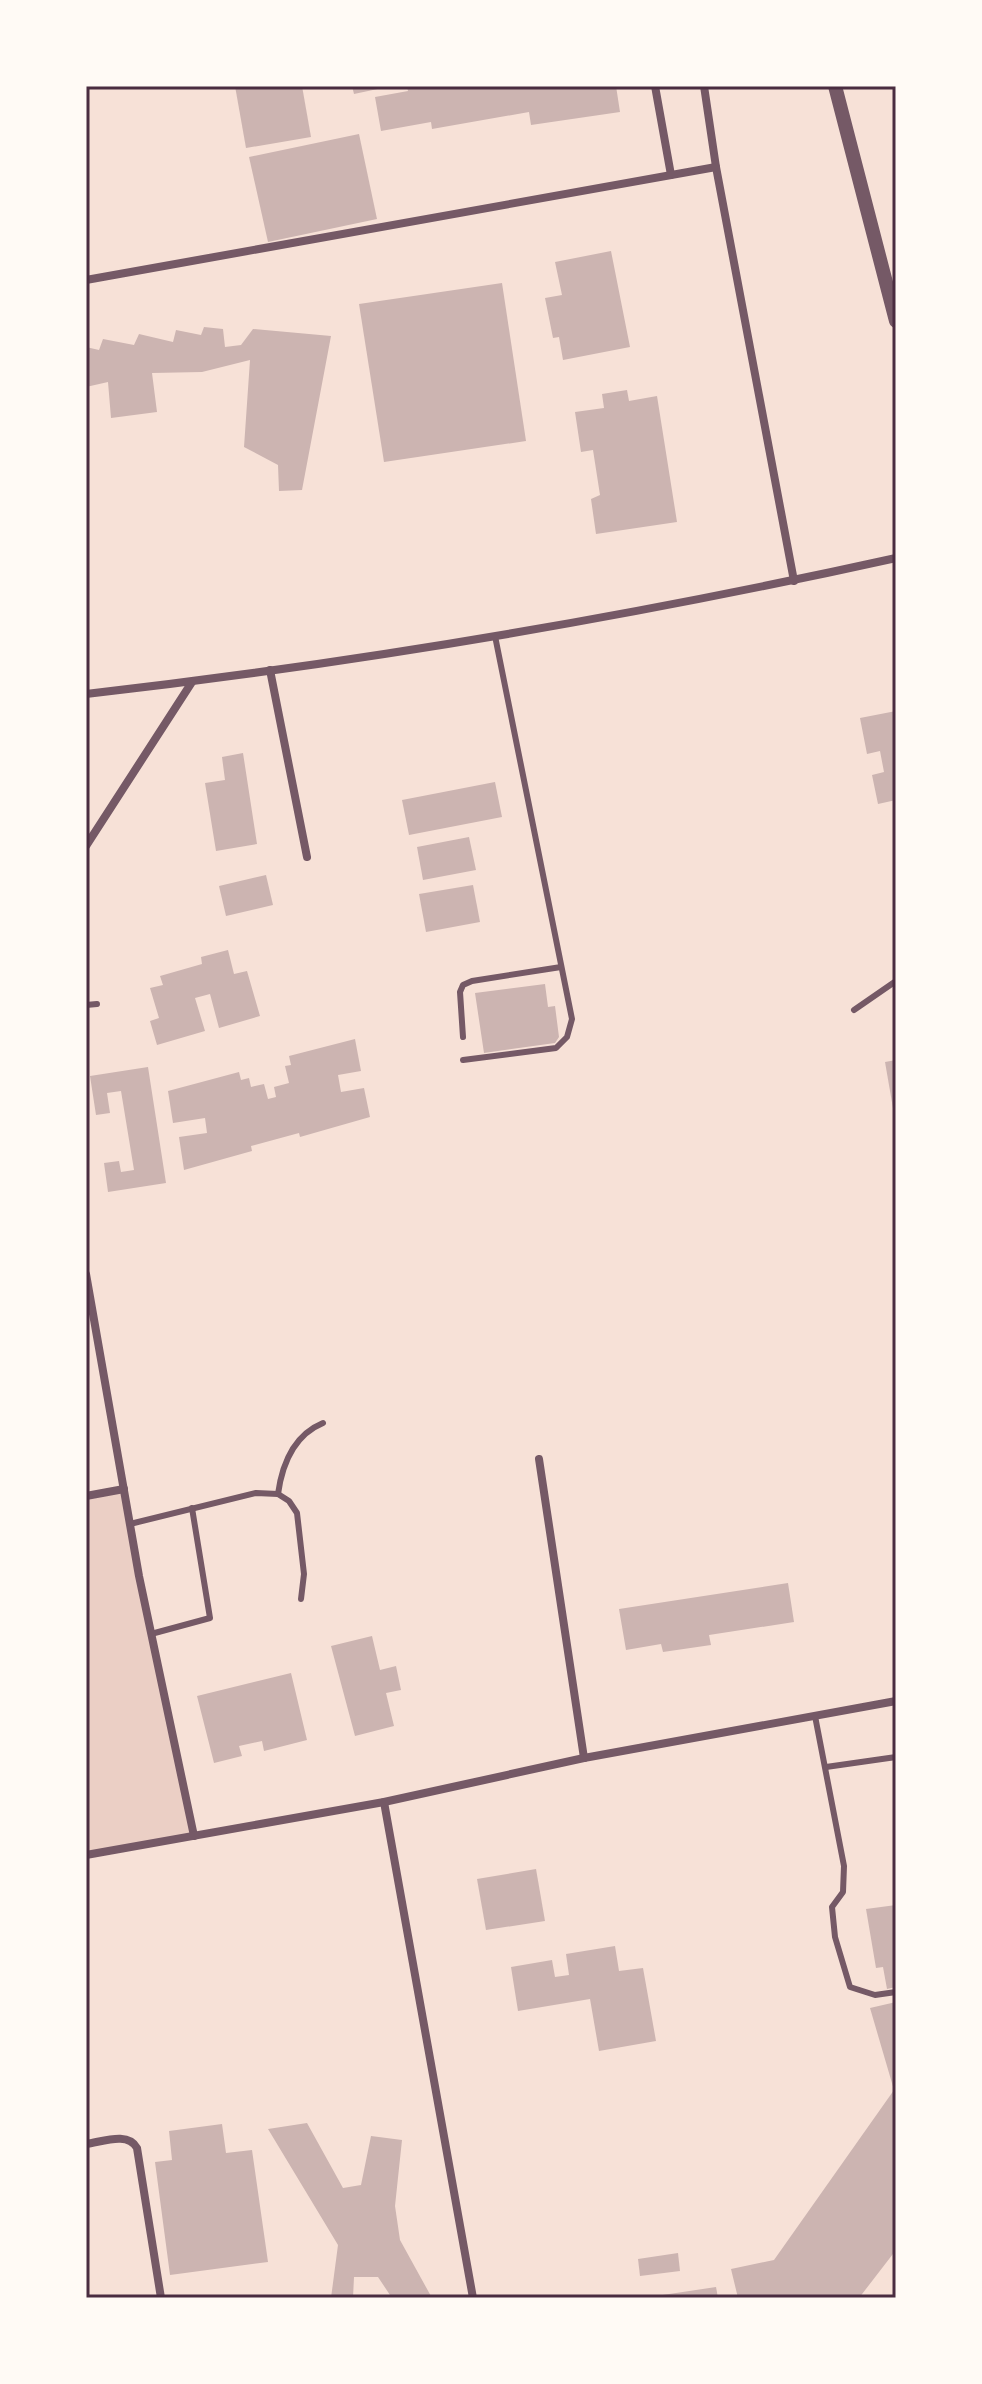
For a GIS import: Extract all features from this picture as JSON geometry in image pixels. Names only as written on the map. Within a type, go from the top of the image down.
[{"type":"street","points":[[655,86],[671,175]]},
{"type":"street","points":[[704,86],[716,167],[794,581]]},
{"type":"street","points":[[835,86],[896,321]]},
{"type":"street","points":[[86,280],[716,167]]},
{"type":"street","points":[[86,694],[192,682],[495,636],[794,581],[896,558]]},
{"type":"street","points":[[270,670],[307,857]]},
{"type":"street","points":[[86,846],[192,682]]},
{"type":"street","points":[[86,1274],[151,1634],[194,1836]]},
{"type":"street","points":[[539,1459],[584,1758]]},
{"type":"street","points":[[86,1496],[124,1489]]},
{"type":"street","points":[[86,1855],[384,1802],[584,1758],[896,1701]]},
{"type":"street","points":[[384,1802],[473,2298]]},
{"type":"street","points":[[86,2144],[127,2139],[134,2142],[137,2148],[161,2298]]},
{"type":"lane","points":[[463,1060],[556,1048],[567,1037],[572,1019],[495,636]]},
{"type":"lane","points":[[463,1037],[460,992],[463,985],[561,967]]},
{"type":"lane","points":[[854,1010],[896,981]]},
{"type":"lane","points":[[86,1005],[97,1004]]},
{"type":"lane","points":[[278,1494],[281,1472],[300,1438],[323,1423]]},
{"type":"lane","points":[[130,1524],[256,1493],[278,1494],[289,1501],[297,1513],[304,1574],[301,1599]]},
{"type":"lane","points":[[151,1634],[210,1618],[192,1508]]},
{"type":"lane","points":[[815,1716],[844,1866],[843,1892],[832,1907],[835,1937],[850,1987],[875,1995],[896,1992]]},
{"type":"lane","points":[[826,1767],[896,1757]]},
{"type":"shaded area","points":[[124,1489],[194,1836],[86,1855],[86,1496]]},
{"type":"building","points":[[235,86],[302,86],[311,137],[246,148]]},
{"type":"building","points":[[352,86],[387,86],[387,87],[354,94]]},
{"type":"building","points":[[616,86],[620,112],[531,125],[529,112],[432,129],[431,122],[381,131],[375,97],[408,91],[407,87]]},
{"type":"building","points":[[359,134],[377,219],[268,242],[249,157]]},
{"type":"building","points":[[611,251],[630,347],[563,360],[559,337],[553,338],[545,298],[562,295],[555,262]]},
{"type":"building","points":[[502,283],[526,441],[384,462],[359,304]]},
{"type":"building","points":[[204,327],[223,329],[225,347],[241,345],[253,329],[331,336],[302,490],[279,491],[278,465],[244,447],[250,360],[202,372],[152,373],[157,412],[111,418],[108,382],[86,387],[86,347],[99,350],[103,339],[134,345],[139,334],[173,342],[176,330],[201,335]]},
{"type":"building","points":[[627,390],[629,401],[657,396],[677,522],[596,534],[591,499],[600,495],[593,450],[581,452],[575,412],[604,408],[602,394]]},
{"type":"building","points":[[896,711],[896,800],[878,804],[872,775],[884,772],[880,751],[867,754],[860,718]]},
{"type":"building","points":[[243,753],[257,844],[216,851],[205,783],[225,780],[222,757]]},
{"type":"building","points":[[495,782],[502,817],[409,835],[402,800]]},
{"type":"building","points":[[469,837],[476,870],[423,880],[417,847]]},
{"type":"building","points":[[266,875],[273,905],[226,916],[219,886]]},
{"type":"building","points":[[473,885],[480,922],[426,932],[419,894]]},
{"type":"building","points":[[228,950],[234,974],[247,971],[260,1016],[219,1028],[210,994],[195,998],[205,1031],[157,1045],[150,1021],[159,1018],[150,988],[163,985],[160,976],[202,964],[201,957]]},
{"type":"building","points":[[545,984],[548,1007],[555,1006],[559,1037],[555,1043],[484,1053],[475,993]]},
{"type":"building","points":[[355,1039],[361,1071],[338,1075],[341,1092],[364,1088],[370,1117],[300,1137],[299,1133],[251,1146],[252,1151],[184,1170],[179,1137],[207,1133],[205,1118],[173,1123],[168,1091],[239,1072],[241,1080],[249,1078],[251,1087],[264,1084],[268,1099],[276,1097],[274,1087],[289,1083],[285,1066],[291,1065],[289,1056]]},
{"type":"building","points":[[896,1060],[896,1114],[894,1114],[885,1062]]},
{"type":"building","points":[[148,1067],[166,1183],[108,1192],[104,1163],[119,1161],[121,1172],[134,1170],[121,1091],[107,1093],[110,1113],[96,1115],[90,1076]]},
{"type":"building","points":[[788,1583],[794,1622],[709,1635],[711,1645],[663,1652],[661,1644],[626,1650],[619,1609]]},
{"type":"building","points":[[372,1636],[380,1670],[396,1666],[401,1690],[386,1693],[394,1726],[355,1736],[331,1646]]},
{"type":"building","points":[[291,1673],[307,1740],[264,1751],[262,1741],[239,1746],[242,1756],[214,1763],[197,1696]]},
{"type":"building","points":[[536,1869],[545,1921],[486,1930],[477,1879]]},
{"type":"building","points":[[896,1905],[896,1987],[887,1989],[883,1967],[876,1968],[866,1909]]},
{"type":"building","points":[[615,1946],[619,1971],[643,1968],[656,2041],[599,2051],[590,1999],[518,2011],[511,1967],[552,1960],[555,1977],[569,1975],[566,1954]]},
{"type":"building","points":[[896,2002],[896,2250],[859,2298],[738,2298],[731,2269],[774,2260],[894,2090],[870,2008]]},
{"type":"building","points":[[307,2123],[343,2188],[361,2185],[371,2136],[402,2140],[395,2206],[400,2240],[432,2298],[392,2298],[378,2277],[354,2277],[353,2298],[331,2298],[338,2245],[268,2129]]},
{"type":"building","points":[[222,2124],[226,2153],[252,2150],[268,2262],[170,2275],[155,2162],[172,2160],[169,2131]]},
{"type":"building","points":[[678,2253],[680,2271],[640,2276],[638,2259]]},
{"type":"building","points":[[716,2287],[718,2298],[656,2298],[656,2296]]}]
